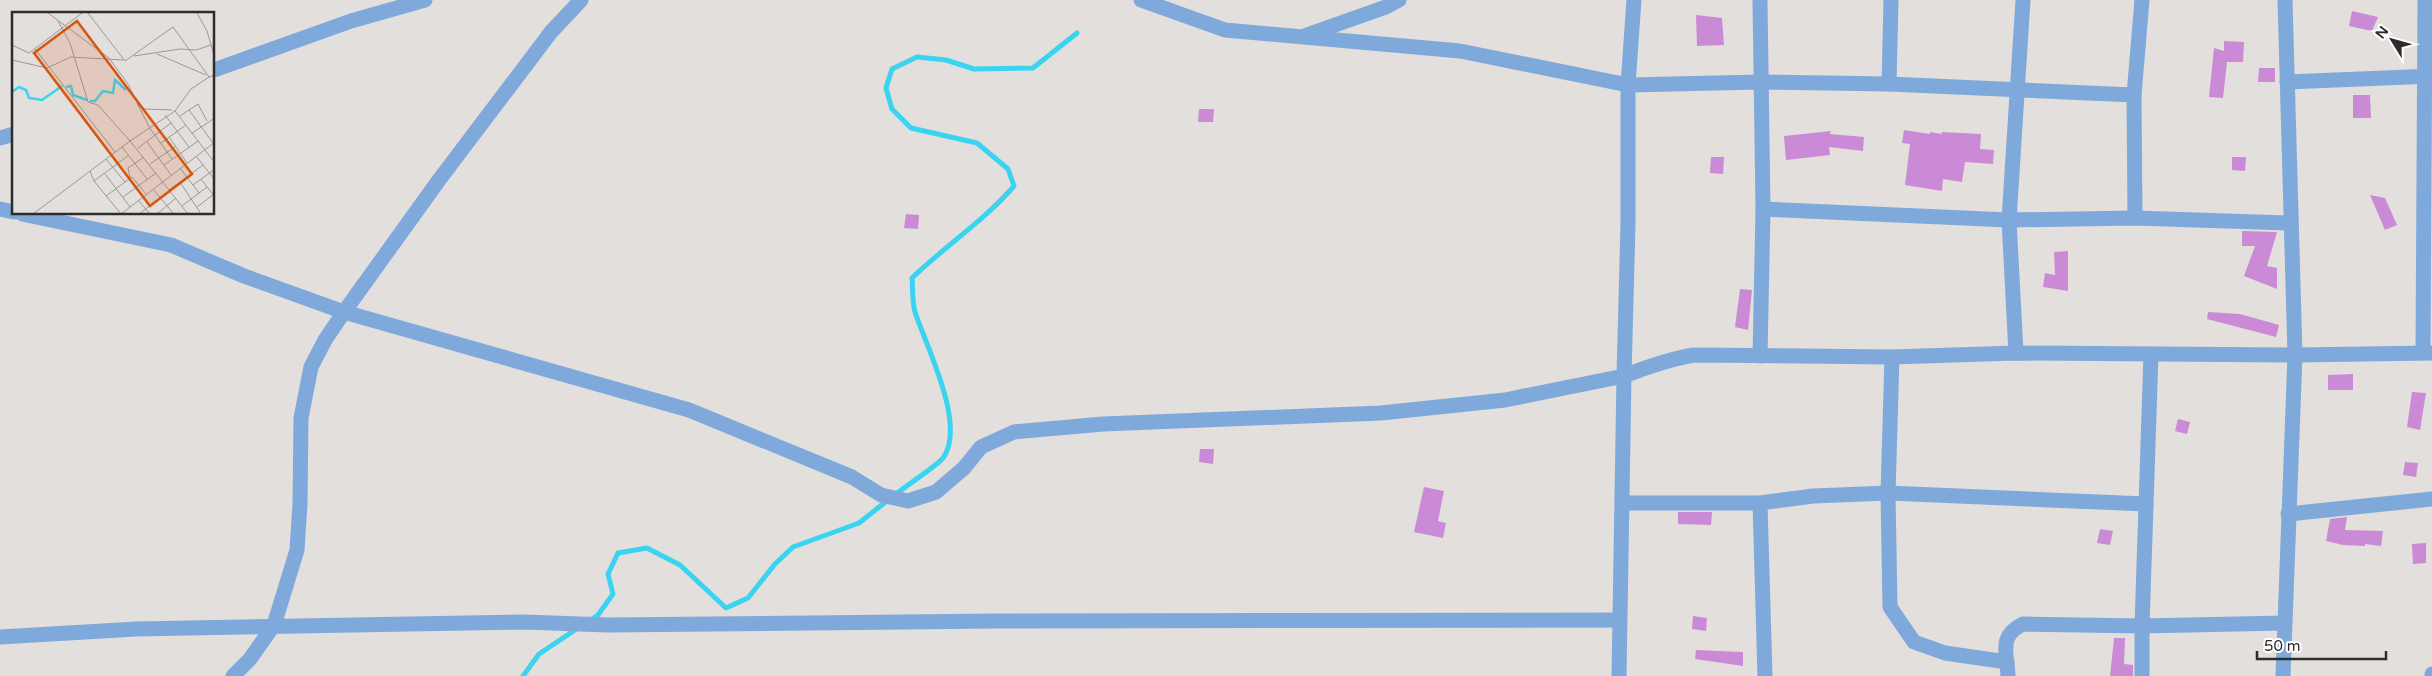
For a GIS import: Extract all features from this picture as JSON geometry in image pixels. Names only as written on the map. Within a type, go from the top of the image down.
[{"type":"street","points":[[215,70],[351,21],[425,0]]},
{"type":"street","points":[[233,676],[250,659],[274,625],[297,550],[300,504],[301,418],[311,367],[325,340],[344,312],[439,180],[545,40],[581,0]]},
{"type":"street","points":[[1141,0],[1225,30],[1460,51],[1628,84],[1761,82],[1889,84],[2134,95]]},
{"type":"street","points":[[1302,37],[1386,7],[1399,0]]},
{"type":"street","points":[[1619,676],[1628,234],[1628,84],[1634,0]]},
{"type":"street","points":[[1760,0],[1763,209],[1760,356]]},
{"type":"street","points":[[1889,84],[1891,0]]},
{"type":"street","points":[[2016,353],[2009,220],[2023,0]]},
{"type":"street","points":[[2136,218],[2134,95],[2142,0]]},
{"type":"street","points":[[2284,676],[2284,622],[2295,355],[2285,0]]},
{"type":"street","points":[[27,215],[171,245],[244,276],[344,312],[689,410],[852,476],[881,495],[908,501],[936,492],[964,468],[981,447],[1014,432],[1103,424],[1381,413],[1505,400],[1624,376],[1667,360],[1694,355],[1892,357],[2016,353],[2295,355],[2427,353],[2428,76],[2425,0]]},
{"type":"street","points":[[2287,82],[2428,76]]},
{"type":"street","points":[[1763,209],[2009,220],[2136,218],[2290,223]]},
{"type":"street","points":[[2142,676],[2151,354]]},
{"type":"street","points":[[1892,357],[1888,493],[1890,607],[1914,642],[1929,649],[2008,669],[2006,638],[2012,630],[2023,624],[2142,626],[2284,622]]},
{"type":"street","points":[[1623,503],[1760,503],[1813,496],[1888,493],[2146,504]]},
{"type":"street","points":[[2288,514],[2432,499]]},
{"type":"street","points":[[1760,503],[1764,676]]},
{"type":"street","points":[[0,637],[136,629],[274,625],[524,622],[608,625],[986,621],[1619,620]]},
{"type":"building","points":[[2352,11],[2378,17],[2372,31],[2349,26]]},
{"type":"building","points":[[1696,15],[1722,18],[1724,45],[1697,46]]},
{"type":"building","points":[[2224,41],[2244,42],[2243,62],[2227,62],[2223,98],[2209,97],[2214,48],[2224,51]]},
{"type":"building","points":[[2259,68],[2275,68],[2275,82],[2258,82]]},
{"type":"building","points":[[2353,95],[2370,95],[2371,118],[2353,118]]},
{"type":"building","points":[[1199,109],[1214,109],[1213,122],[1198,122]]},
{"type":"building","points":[[1904,130],[1930,134],[1930,132],[1942,134],[1942,132],[1981,134],[1980,149],[1994,150],[1993,164],[1965,162],[1962,182],[1943,179],[1942,191],[1905,185],[1910,144],[1902,143]]},
{"type":"building","points":[[1831,131],[1830,134],[1864,137],[1863,151],[1829,147],[1830,155],[1786,160],[1784,136]]},
{"type":"building","points":[[1711,157],[1724,157],[1723,174],[1710,173]]},
{"type":"building","points":[[2232,157],[2246,157],[2245,171],[2232,170]]},
{"type":"building","points":[[2370,195],[2385,198],[2397,225],[2385,230]]},
{"type":"building","points":[[906,214],[919,215],[918,229],[904,228]]},
{"type":"building","points":[[2242,231],[2277,232],[2267,266],[2277,268],[2277,289],[2244,276],[2255,246],[2242,246]]},
{"type":"building","points":[[2068,251],[2068,291],[2043,287],[2045,273],[2055,275],[2054,252]]},
{"type":"building","points":[[1740,289],[1752,290],[1748,330],[1735,327]]},
{"type":"building","points":[[2208,312],[2240,314],[2279,325],[2276,337],[2207,319]]},
{"type":"building","points":[[2353,374],[2353,390],[2328,390],[2328,375]]},
{"type":"building","points":[[2412,392],[2426,393],[2420,430],[2407,427]]},
{"type":"building","points":[[2178,419],[2190,422],[2187,434],[2175,431]]},
{"type":"building","points":[[1200,449],[1214,449],[1213,464],[1199,462]]},
{"type":"building","points":[[2405,462],[2418,463],[2416,477],[2403,475]]},
{"type":"building","points":[[1424,487],[1444,491],[1438,521],[1446,523],[1443,538],[1414,532]]},
{"type":"building","points":[[1678,512],[1712,512],[1711,525],[1678,524]]},
{"type":"building","points":[[2347,517],[2345,530],[2383,531],[2381,546],[2365,544],[2365,546],[2343,545],[2326,541],[2330,519]]},
{"type":"building","points":[[2100,529],[2113,531],[2110,545],[2097,543]]},
{"type":"building","points":[[2426,543],[2426,563],[2413,564],[2412,544]]},
{"type":"building","points":[[1693,616],[1707,618],[1706,631],[1692,629]]},
{"type":"building","points":[[2114,638],[2125,638],[2124,664],[2133,665],[2133,676],[2110,676]]},
{"type":"building","points":[[1696,650],[1743,652],[1743,666],[1695,659]]},
{"type":"waterway","points":[[895,495],[940,461],[949,444],[948,406],[935,364],[915,312],[912,278],[990,211],[1014,186],[1008,169],[977,143],[911,128],[892,109],[886,88],[892,69],[917,57],[946,60],[974,69],[1033,68],[1077,33]]},
{"type":"waterway","points":[[589,621],[598,615],[613,594],[608,574],[618,553],[647,548],[680,565],[726,608],[748,598],[775,564],[793,547],[859,523],[888,500]]},
{"type":"waterway","points":[[523,676],[539,654],[578,628]]}]
